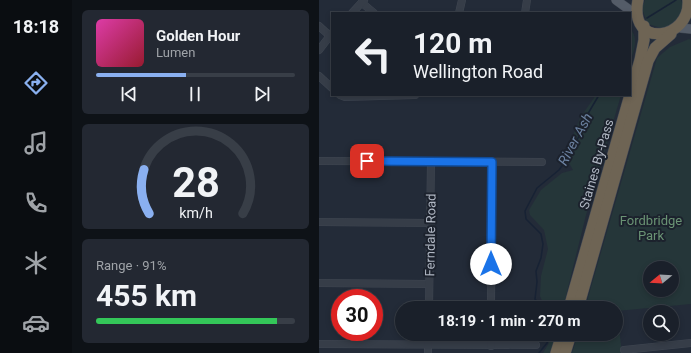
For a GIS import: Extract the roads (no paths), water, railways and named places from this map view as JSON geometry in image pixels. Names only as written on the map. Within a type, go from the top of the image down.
[{"type":"highway","points":[[638,0],[638,16],[644,26],[659,35],[671,34]]},
{"type":"highway","points":[[686,28],[690,3]]},
{"type":"highway","name":"Staines By-Pass","points":[[631,91],[643,50],[644,26]]},
{"type":"highway","name":"Staines By-Pass","points":[[580,301],[648,61],[655,48],[671,34],[686,28]]},
{"type":"highway","name":"Staines By-Pass","points":[[571,301],[630,96]]},
{"type":"highway","points":[[556,353],[560,341]]},
{"type":"highway","points":[[565,353],[569,341]]},
{"type":"main road","points":[[617,0],[638,16]]},
{"type":"street","points":[[459,12],[462,0]]},
{"type":"street","points":[[525,12],[527,0]]},
{"type":"street","points":[[353,12],[363,1],[373,12]]},
{"type":"street","points":[[319,26],[331,34],[319,50]]},
{"type":"street","points":[[319,76],[331,87]]},
{"type":"street","points":[[342,96],[380,96]]},
{"type":"street","points":[[319,161],[542,162]]},
{"type":"street","name":"Ferndale Road","points":[[429,301],[431,161]]},
{"type":"street","points":[[491,301],[492,162]]},
{"type":"street","points":[[319,222],[431,223]]},
{"type":"street","points":[[319,283],[429,284]]},
{"type":"street","points":[[428,341],[428,353]]},
{"type":"street","points":[[491,341],[491,346]]},
{"type":"street","points":[[319,344],[491,346],[536,345]]},
{"type":"street","points":[[624,350],[691,344]]},
{"type":"waterway","name":"River Ash","points":[[647,18],[676,0]]},
{"type":"waterway","name":"River Ash","points":[[536,301],[535,299],[537,282],[536,271],[541,258],[543,244],[541,234],[526,219],[525,211],[537,188],[559,170],[569,156],[579,136],[583,122],[598,96]]},
{"type":"waterway","name":"River Ash","points":[[539,353],[547,341]]},
{"type":"park label","name":"Fordbridge Park","points":[[651,228]]}]
